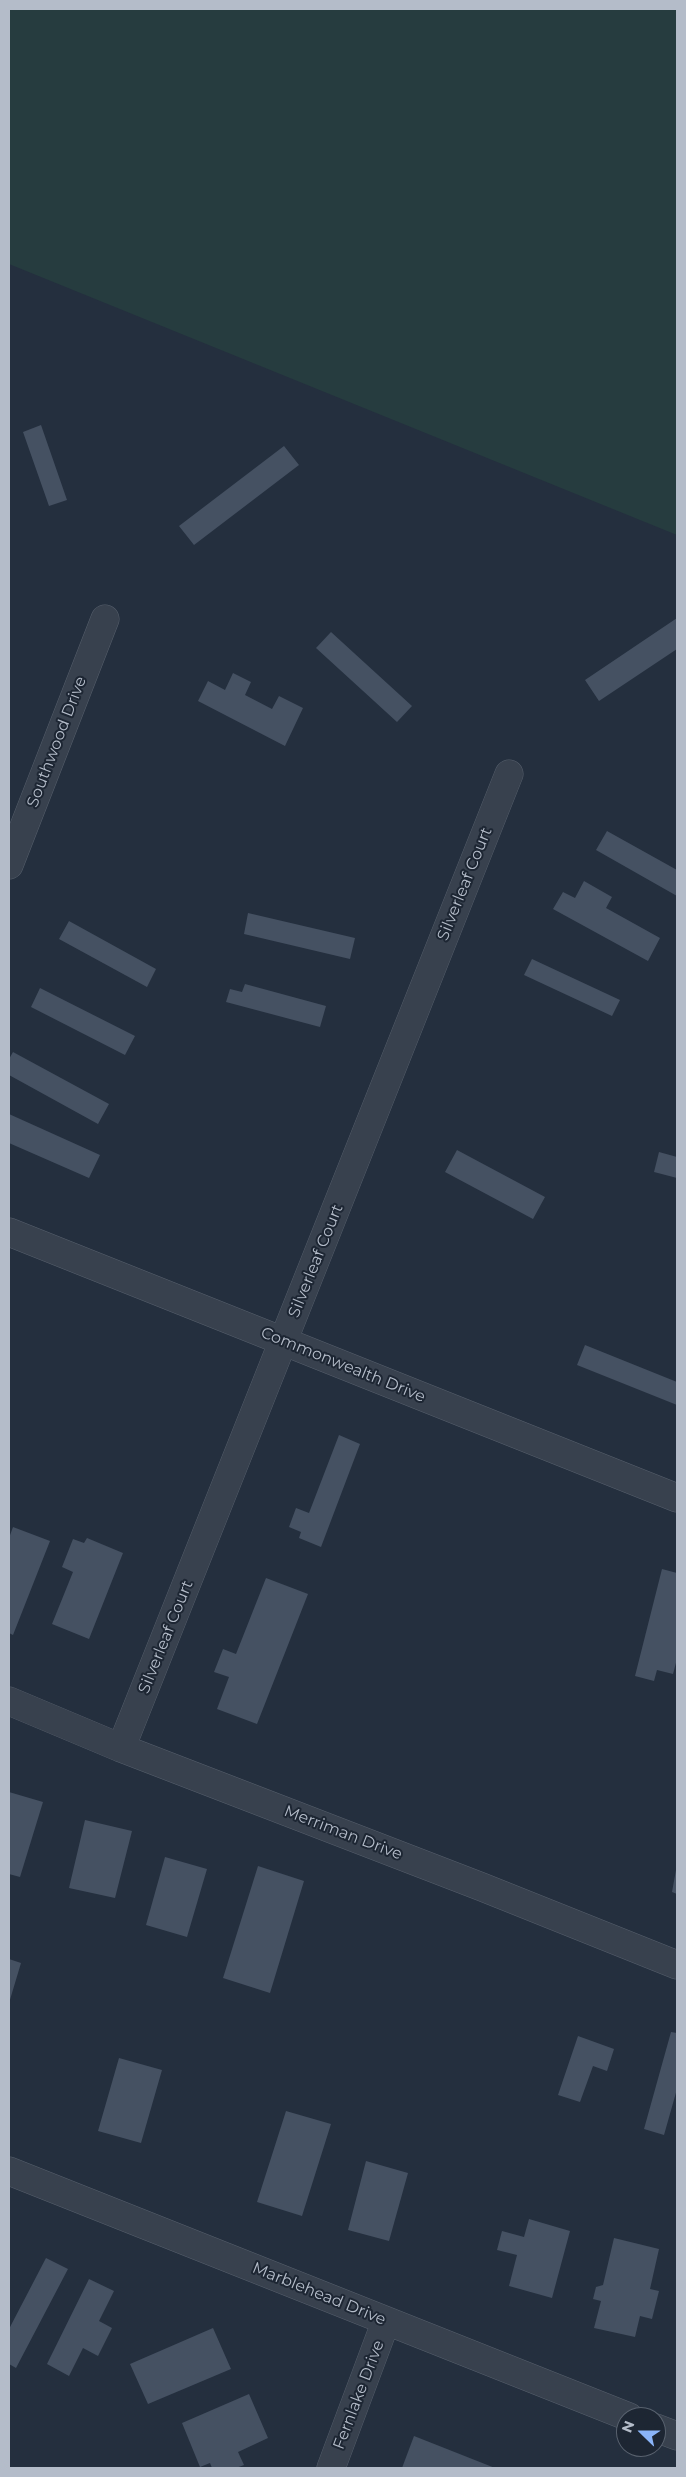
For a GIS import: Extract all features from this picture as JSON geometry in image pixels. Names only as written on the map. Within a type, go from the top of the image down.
[{"type":"street","name":"Southwood Drive","points":[[9,865],[105,619]]},
{"type":"street","name":"Silverleaf Court","points":[[121,1748],[509,774]]},
{"type":"street","name":"Commonwealth Drive","points":[[9,1232],[677,1498]]},
{"type":"street","name":"Merriman Drive","points":[[9,1701],[121,1748],[464,1880],[677,1965]]},
{"type":"street","name":"Marblehead Drive","points":[[9,2171],[616,2412]]},
{"type":"street","name":"Fernlake Drive","points":[[331,2468],[386,2321]]},
{"type":"green space","points":[[9,9],[677,9],[677,535],[9,264]]},
{"type":"building","points":[[41,425],[67,500],[49,506],[23,432]]},
{"type":"building","points":[[284,446],[299,465],[194,545],[179,526]]},
{"type":"building","points":[[677,618],[677,649],[599,701],[585,680]]},
{"type":"building","points":[[331,632],[412,706],[397,722],[316,648]]},
{"type":"building","points":[[233,673],[251,682],[245,695],[272,709],[279,696],[303,708],[285,746],[198,701],[208,681],[225,690]]},
{"type":"building","points":[[607,831],[677,870],[677,896],[596,850]]},
{"type":"building","points":[[584,881],[612,897],[606,908],[660,938],[648,961],[553,909],[563,892],[575,898]]},
{"type":"building","points":[[248,913],[355,938],[350,959],[244,934]]},
{"type":"building","points":[[69,921],[156,969],[147,987],[59,939]]},
{"type":"building","points":[[532,959],[620,1000],[612,1016],[524,975]]},
{"type":"building","points":[[245,984],[326,1006],[320,1027],[226,1002],[230,989],[242,992]]},
{"type":"building","points":[[40,988],[135,1036],[125,1055],[31,1007]]},
{"type":"building","points":[[13,1052],[109,1104],[98,1124],[9,1075],[9,1059]]},
{"type":"building","points":[[9,1114],[100,1155],[89,1178],[9,1143]]},
{"type":"building","points":[[457,1150],[545,1197],[533,1219],[445,1172]]},
{"type":"building","points":[[659,1152],[677,1157],[677,1178],[654,1172]]},
{"type":"building","points":[[585,1345],[677,1382],[677,1405],[577,1365]]},
{"type":"building","points":[[339,1435],[360,1444],[321,1547],[299,1538],[301,1532],[289,1527],[296,1508],[309,1513]]},
{"type":"building","points":[[13,1527],[50,1541],[13,1635],[9,1633],[9,1538]]},
{"type":"building","points":[[87,1538],[123,1553],[89,1639],[52,1624],[73,1572],[62,1567],[73,1539],[84,1543]]},
{"type":"building","points":[[662,1569],[677,1573],[677,1659],[673,1674],[657,1670],[654,1681],[635,1676]]},
{"type":"building","points":[[266,1578],[308,1594],[257,1724],[217,1709],[229,1677],[214,1672],[223,1649],[236,1654]]},
{"type":"building","points":[[9,1792],[43,1802],[20,1877],[9,1874]]},
{"type":"building","points":[[85,1820],[132,1831],[115,1898],[69,1888]]},
{"type":"building","points":[[165,1857],[207,1869],[187,1937],[146,1925]]},
{"type":"building","points":[[258,1866],[304,1881],[270,1993],[223,1978]]},
{"type":"building","points":[[677,1870],[677,1894],[672,1892]]},
{"type":"building","points":[[9,1959],[21,1963],[9,2003]]},
{"type":"building","points":[[671,2032],[677,2033],[677,2089],[664,2135],[644,2129]]},
{"type":"building","points":[[578,2036],[614,2049],[607,2071],[593,2066],[580,2102],[558,2095]]},
{"type":"building","points":[[119,2058],[162,2070],[141,2143],[98,2131]]},
{"type":"building","points":[[286,2111],[331,2124],[302,2216],[257,2202]]},
{"type":"building","points":[[366,2161],[408,2173],[389,2241],[348,2230]]},
{"type":"building","points":[[529,2219],[570,2231],[552,2298],[509,2286],[517,2255],[497,2250],[502,2231],[524,2237]]},
{"type":"building","points":[[614,2238],[659,2249],[650,2289],[659,2291],[652,2319],[640,2316],[635,2337],[594,2328],[601,2301],[593,2299],[596,2287],[603,2285]]},
{"type":"building","points":[[46,2258],[68,2269],[16,2368],[9,2364],[9,2329]]},
{"type":"building","points":[[89,2279],[114,2291],[99,2321],[112,2328],[98,2356],[83,2348],[69,2376],[47,2364]]},
{"type":"building","points":[[213,2328],[231,2369],[148,2404],[130,2364]]},
{"type":"building","points":[[249,2394],[268,2438],[238,2452],[244,2465],[236,2468],[212,2468],[210,2463],[200,2467],[182,2423]]},
{"type":"building","points":[[414,2436],[495,2468],[402,2468]]}]
